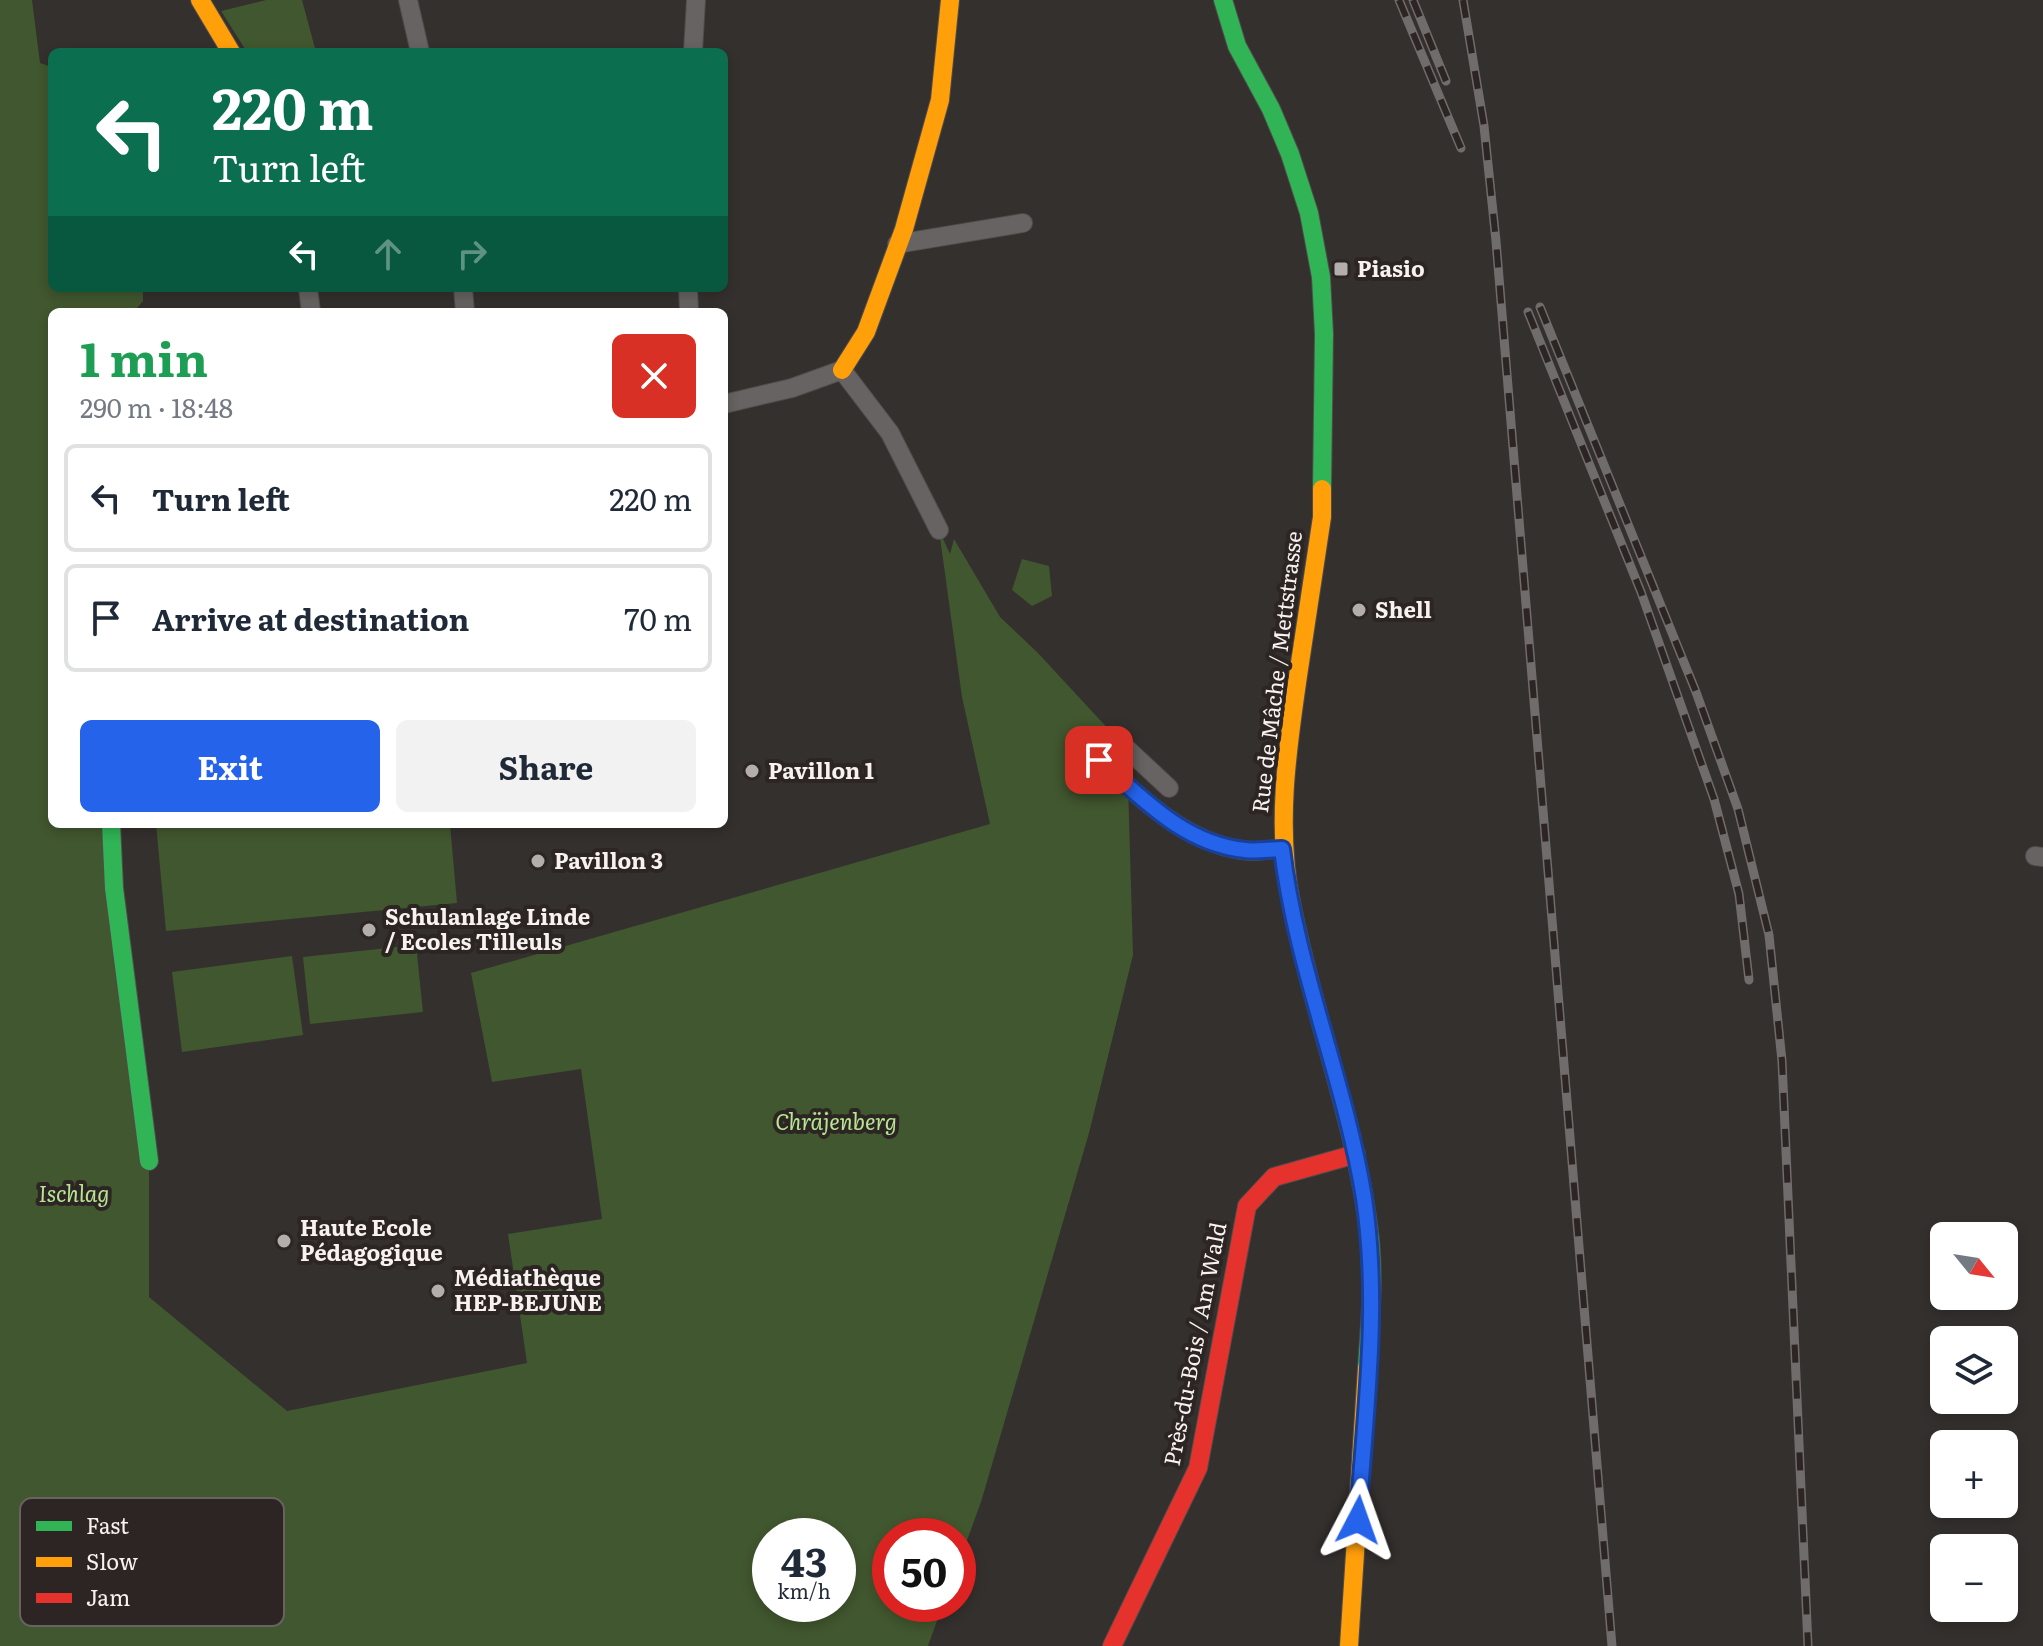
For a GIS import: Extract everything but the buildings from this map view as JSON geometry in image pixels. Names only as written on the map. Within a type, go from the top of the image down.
[{"type":"main road","points":[[200,0],[229,48]]},
{"type":"main road","points":[[842,370],[866,332],[904,229],[940,100],[950,0]]},
{"type":"main road","name":"Rue de Mâche / Mettstrasse","points":[[1223,0],[1237,46],[1271,109],[1290,154],[1309,213],[1321,277],[1324,334],[1322,517],[1285,780],[1282,849],[1294,918],[1356,1154],[1370,1241],[1372,1295],[1349,1646]]},
{"type":"main road","points":[[1099,760],[1166,819],[1188,832],[1245,850],[1282,849]]},
{"type":"main road","points":[[111,828],[114,888],[149,1161]]},
{"type":"main road","name":"Près-du-Bois / Am Wald","points":[[1112,1646],[1198,1468],[1247,1206],[1274,1177],[1356,1154]]},
{"type":"street","points":[[408,0],[419,48]]},
{"type":"street","points":[[693,48],[696,0]]},
{"type":"street","points":[[897,244],[1023,223]]},
{"type":"street","points":[[728,403],[792,388],[842,370],[890,433],[939,530]]},
{"type":"street","points":[[1125,747],[1169,788]]},
{"type":"green space","name":"Chräjenberg","points":[[0,0],[32,0],[40,63],[48,66],[48,292],[143,292],[143,301],[137,308],[48,308],[48,828],[111,828],[149,1161],[149,1297],[287,1411],[527,1363],[508,1234],[602,1219],[581,1069],[492,1082],[471,973],[990,824],[962,697],[939,530],[950,554],[954,539],[1000,617],[1037,652],[1125,747],[1133,778],[1128,785],[1133,955],[1089,1133],[981,1502],[975,1518],[872,1518],[872,1622],[937,1622],[928,1646],[0,1646]]},
{"type":"green space","points":[[266,0],[302,0],[315,48],[244,48],[221,11]]},
{"type":"green space","points":[[1022,559],[1049,566],[1052,596],[1032,606],[1012,590]]},
{"type":"green space","points":[[156,828],[450,828],[457,903],[166,931]]},
{"type":"green space","points":[[416,945],[423,1012],[310,1024],[303,957]]},
{"type":"green space","points":[[292,956],[303,1035],[182,1052],[172,972]]},
{"type":"railway","points":[[1399,0],[1461,148]]},
{"type":"railway","points":[[1413,0],[1446,81]]},
{"type":"railway","points":[[1463,0],[1484,126],[1496,241],[1612,1646]]},
{"type":"railway","points":[[1540,307],[1696,692],[1738,809],[1769,935],[1782,1061],[1808,1646]]},
{"type":"railway","points":[[1528,312],[1641,592],[1714,799],[1739,894],[1749,980]]},
{"type":"traffic: fast","points":[[1223,0],[1237,46],[1271,109],[1290,154],[1309,213],[1321,277],[1324,334],[1322,489]]},
{"type":"traffic: fast","points":[[111,828],[114,888],[149,1161]]},
{"type":"traffic: fast","points":[[1291,902],[1364,1197],[1372,1272],[1367,1368]]},
{"type":"traffic: slow","points":[[200,0],[229,48]]},
{"type":"traffic: slow","points":[[842,370],[866,332],[904,229],[940,100],[950,0]]},
{"type":"traffic: slow","points":[[1291,902],[1284,846],[1287,761],[1322,517],[1322,489]]},
{"type":"traffic: slow","points":[[1349,1646],[1367,1368]]},
{"type":"traffic: jam","points":[[1099,760],[1168,819],[1207,841],[1251,851],[1282,849]]},
{"type":"traffic: jam","points":[[1112,1646],[1198,1468],[1247,1206],[1274,1177],[1356,1154]]},
{"type":"place","name":"Piasio","points":[[1341,269]]},
{"type":"place","name":"Shell","points":[[1359,610]]},
{"type":"place","name":"Pavillon 1","points":[[752,771]]},
{"type":"place","name":"Pavillon 3","points":[[538,861]]},
{"type":"place","name":"Schulanlage Linde / Ecoles Tilleuls","points":[[369,930]]},
{"type":"place","name":"Haute Ecole Pédagogique","points":[[284,1241]]},
{"type":"place","name":"Médiathèque HEP-BEJUNE","points":[[438,1291]]},
{"type":"route","points":[[1099,760],[1166,819],[1188,832],[1218,844],[1245,850],[1282,849],[1294,918],[1356,1154],[1370,1241],[1372,1295],[1358,1520]]},
{"type":"park label","name":"Ischlag","points":[[74,1194]]}]
